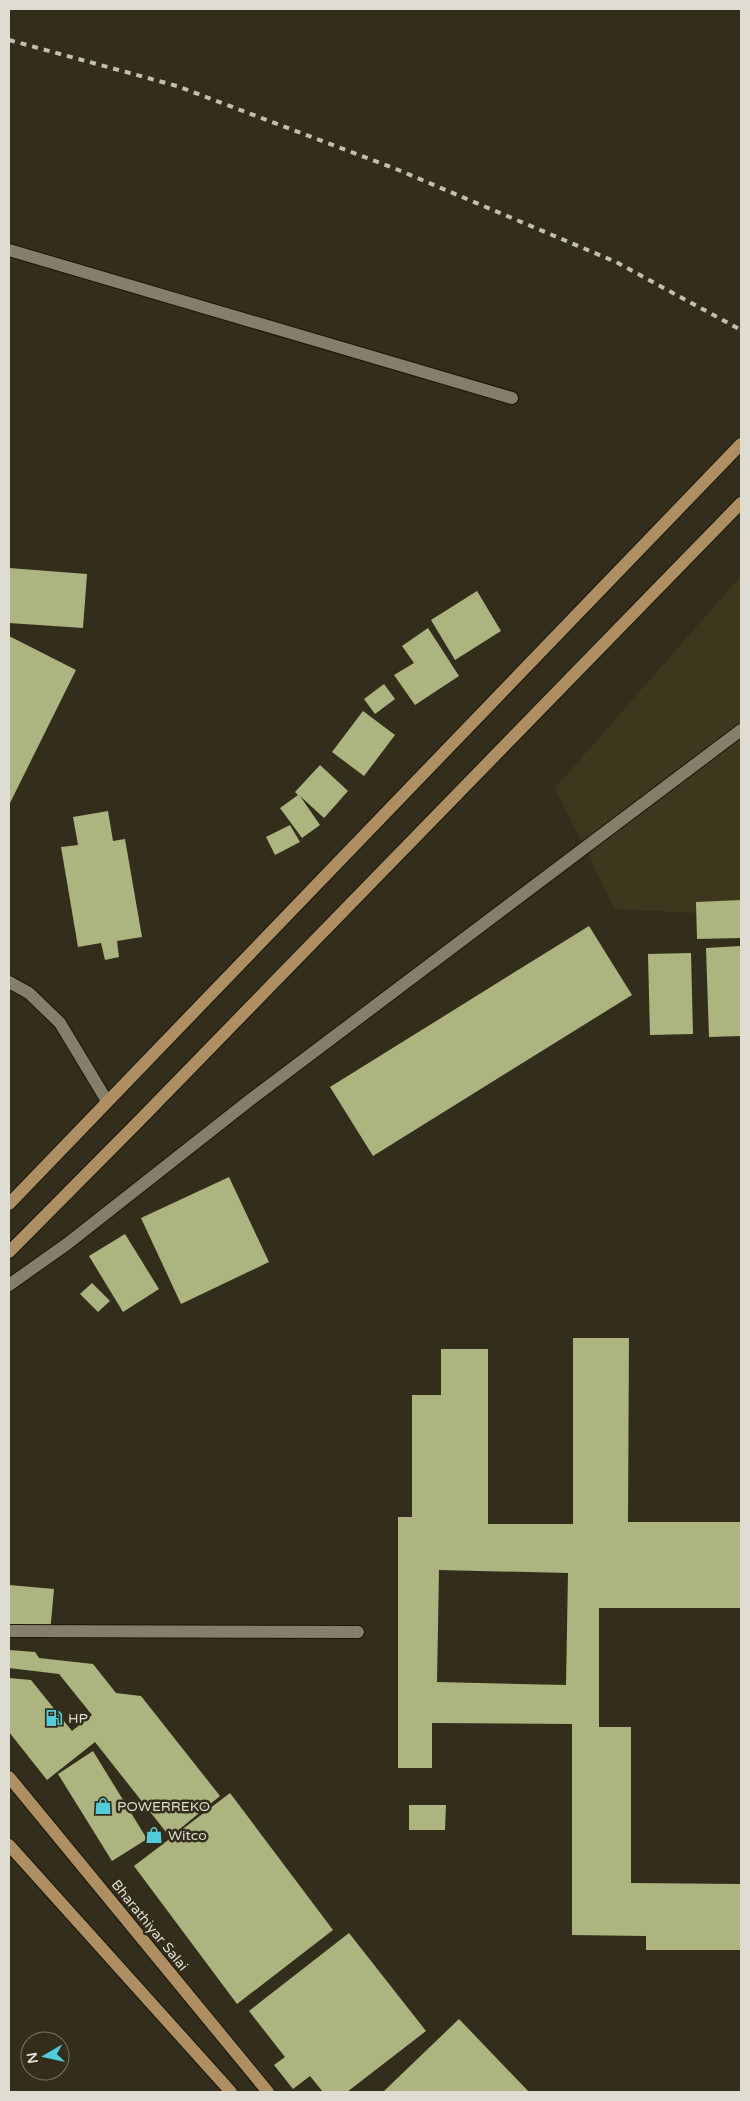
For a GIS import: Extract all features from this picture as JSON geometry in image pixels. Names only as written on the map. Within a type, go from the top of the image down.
[{"type":"main road","points":[[9,1204],[741,444]]},
{"type":"main road","points":[[9,1252],[741,503]]},
{"type":"main road","name":"Bharathiyar Salai","points":[[9,1777],[268,2092]]},
{"type":"main road","points":[[9,1845],[231,2092]]},
{"type":"street","points":[[9,250],[512,398]]},
{"type":"street","points":[[9,1285],[67,1244],[250,1100],[741,730]]},
{"type":"street","points":[[9,982],[29,993],[60,1023],[107,1101]]},
{"type":"street","points":[[9,1631],[358,1632]]},
{"type":"shaded area","points":[[741,576],[741,915],[615,909],[555,788]]},
{"type":"building","points":[[9,568],[87,574],[83,628],[9,623]]},
{"type":"building","points":[[477,591],[501,631],[455,660],[431,620]]},
{"type":"building","points":[[428,628],[459,676],[415,705],[394,675],[414,663],[402,646]]},
{"type":"building","points":[[9,636],[76,670],[9,805]]},
{"type":"building","points":[[384,684],[395,699],[375,714],[364,699]]},
{"type":"building","points":[[363,711],[395,735],[364,776],[332,752]]},
{"type":"building","points":[[320,765],[348,791],[324,818],[300,796],[320,825],[302,838],[280,808],[298,795],[295,792]]},
{"type":"building","points":[[108,811],[113,841],[125,839],[142,937],[117,941],[119,957],[105,960],[101,943],[78,947],[61,847],[78,845],[73,817]]},
{"type":"building","points":[[290,825],[300,842],[275,855],[266,837]]},
{"type":"building","points":[[741,900],[741,938],[697,939],[696,902]]},
{"type":"building","points":[[589,926],[632,995],[373,1156],[330,1087]]},
{"type":"building","points":[[741,946],[741,1036],[709,1037],[706,948]]},
{"type":"building","points":[[691,953],[693,1034],[650,1035],[648,954]]},
{"type":"building","points":[[229,1177],[269,1262],[181,1304],[141,1218]]},
{"type":"building","points":[[125,1234],[159,1289],[123,1312],[89,1256]]},
{"type":"building","points":[[92,1283],[110,1301],[98,1312],[80,1294]]},
{"type":"building","points":[[573,1338],[629,1338],[628,1522],[741,1522],[741,1608],[599,1608],[599,1727],[631,1727],[631,1883],[741,1884],[741,1950],[646,1950],[646,1936],[572,1935],[572,1724],[432,1723],[432,1768],[398,1768],[398,1517],[412,1517],[412,1395],[441,1395],[441,1349],[488,1349],[488,1524],[573,1524]],"holes":[[[439,1570],[568,1573],[566,1685],[437,1682]]]},
{"type":"building","points":[[9,1585],[54,1589],[50,1633],[9,1629]]},
{"type":"building","points":[[9,1650],[35,1652],[39,1658],[93,1664],[116,1693],[141,1696],[220,1796],[170,1837],[95,1742],[47,1780],[9,1732],[9,1678],[31,1680],[72,1731],[92,1715],[59,1674],[9,1668]]},
{"type":"building","name":"POWERREKO","points":[[93,1751],[147,1839],[112,1861],[58,1774]]},
{"type":"building","points":[[230,1793],[333,1930],[237,2004],[134,1866]]},
{"type":"building","points":[[409,1805],[446,1805],[445,1830],[409,1830]]},
{"type":"building","points":[[349,1933],[426,2031],[347,2092],[323,2092],[310,2076],[293,2089],[274,2065],[285,2057],[249,2011]]},
{"type":"building","points":[[459,2019],[529,2092],[383,2092]]},
{"type":"railway","points":[[9,40],[177,86],[396,169],[616,262],[741,330]]},
{"type":"place","name":"HP","points":[[54,1718]]},
{"type":"place","name":"POWERREKO","points":[[103,1806]]},
{"type":"place","name":"Witco","points":[[154,1835]]}]
